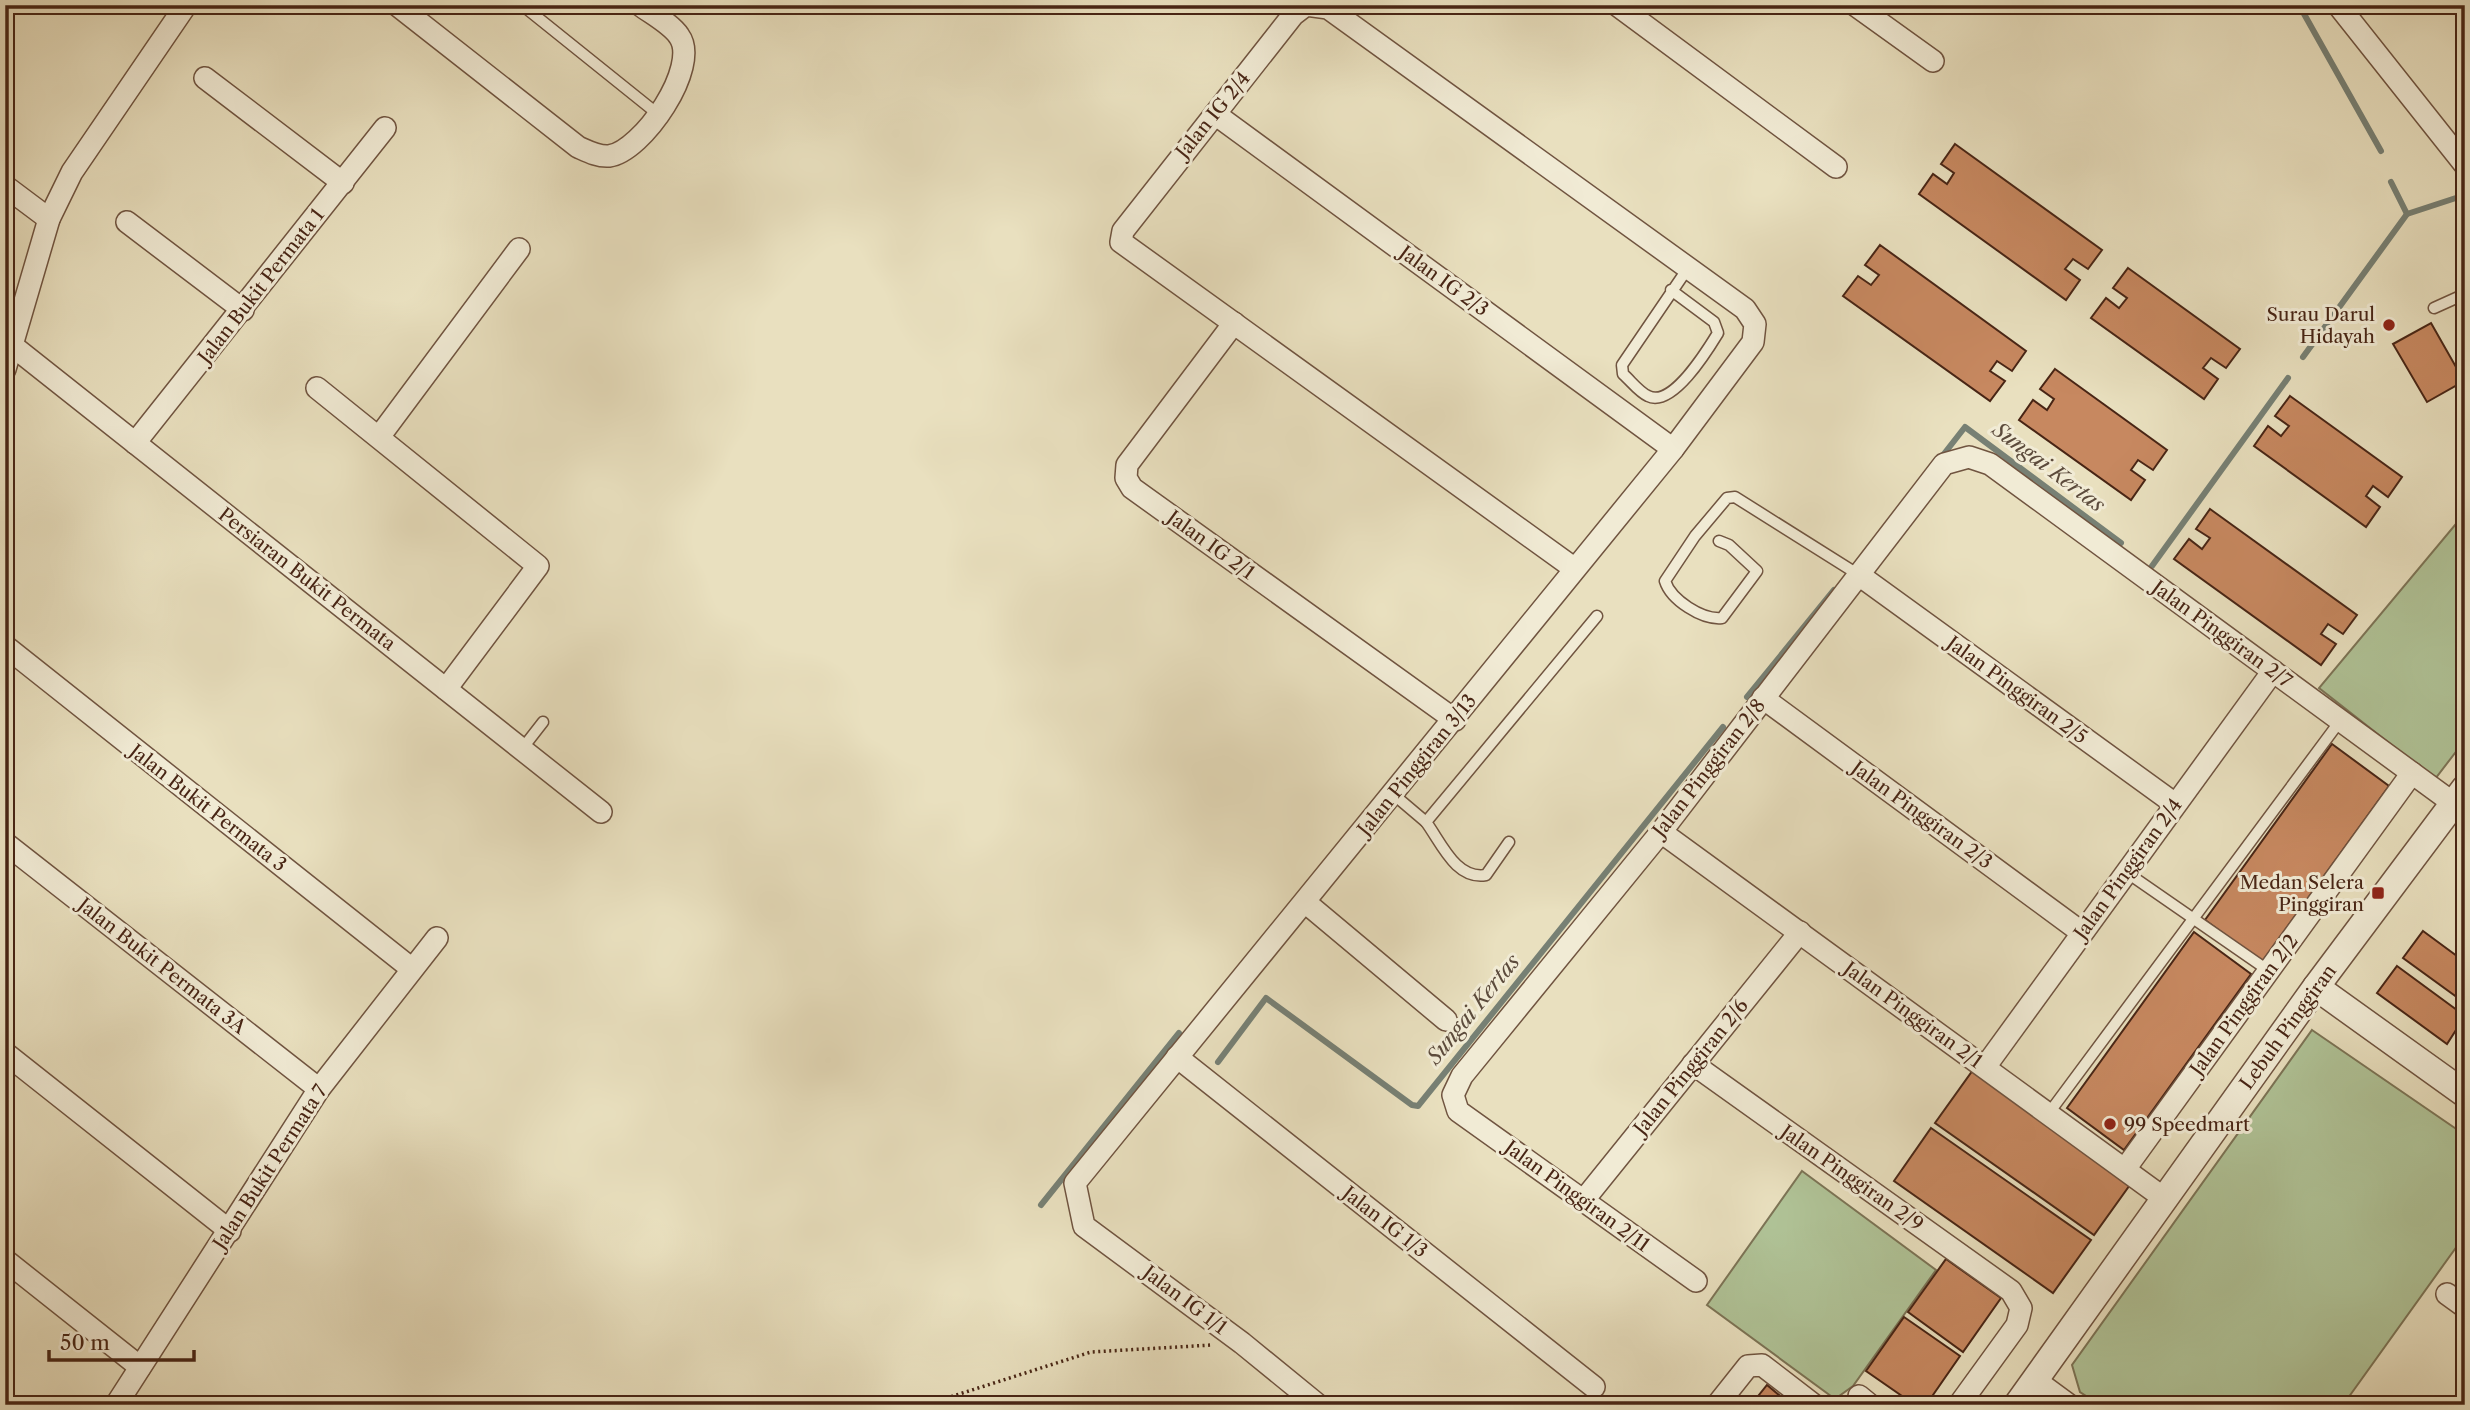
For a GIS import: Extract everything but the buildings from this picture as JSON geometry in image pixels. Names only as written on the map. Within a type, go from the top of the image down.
[{"type":"street","points":[[5,369],[14,347],[49,219],[72,172],[186,5]]},
{"type":"street","points":[[397,5],[578,147],[594,154],[608,156],[626,151],[659,115],[681,74],[686,53],[679,35],[640,5]]},
{"type":"street","name":"Jalan IG 2/4","points":[[1575,569],[1121,242],[1123,231],[1293,15],[1306,5],[1328,8],[1745,309],[1755,324],[1753,342]]},
{"type":"street","points":[[1617,5],[1836,167]]},
{"type":"street","points":[[1855,5],[1933,61]]},
{"type":"street","points":[[2339,5],[2465,166]]},
{"type":"street","points":[[205,78],[343,183]]},
{"type":"street","name":"Jalan IG 2/3","points":[[1215,114],[1673,449]]},
{"type":"street","name":"Jalan Bukit Permata 1","points":[[135,443],[385,128]]},
{"type":"street","points":[[5,186],[49,219]]},
{"type":"street","points":[[127,222],[243,310]]},
{"type":"street","points":[[379,437],[519,249]]},
{"type":"street","name":"Jalan IG 2/1","points":[[1234,323],[1127,465],[1126,478],[1132,488],[1455,720]]},
{"type":"street","name":"Jalan Pinggiran 3/13","points":[[1075,1183],[1455,720],[1673,449],[1753,342]]},
{"type":"street","name":"Persiaran Bukit Permata","points":[[14,347],[601,812]]},
{"type":"street","points":[[317,388],[538,566],[446,689]]},
{"type":"street","name":"Jalan Pinggiran 2/8","points":[[1458,1111],[1453,1095],[1462,1076],[1661,832],[1944,464],[1969,457],[1990,464]]},
{"type":"street","name":"Jalan Pinggiran 2/7","points":[[1990,464],[2412,773],[2459,796]]},
{"type":"street","name":"Jalan Pinggiran 2/5","points":[[1859,575],[2175,804]]},
{"type":"street","name":"Jalan Bukit Permata 3","points":[[5,646],[411,969]]},
{"type":"street","name":"Jalan Pinggiran 2/4","points":[[1985,1067],[2273,671]]},
{"type":"street","name":"Jalan Pinggiran 2/3","points":[[1763,698],[2081,932]]},
{"type":"street","name":"Jalan Pinggiran 2/2","points":[[2125,1169],[2412,773]]},
{"type":"street","name":"Lebuh Pinggiran","points":[[2017,1405],[2316,987],[2459,796]]},
{"type":"street","name":"Jalan Pinggiran 2/1","points":[[1661,832],[2165,1199]]},
{"type":"street","name":"Jalan Bukit Permata 3A","points":[[5,843],[319,1089]]},
{"type":"street","points":[[1305,902],[1446,1020]]},
{"type":"street","name":"Jalan Pinggiran 2/6","points":[[1583,1201],[1800,932]]},
{"type":"street","name":"Jalan Bukit Permata 7","points":[[116,1405],[319,1089],[437,939]]},
{"type":"street","points":[[2316,987],[2465,1094]]},
{"type":"street","points":[[5,1053],[230,1231]]},
{"type":"street","name":"Jalan IG 1/3","points":[[1177,1057],[1594,1387]]},
{"type":"street","name":"Jalan Pinggiran 2/9","points":[[1693,1064],[2011,1291],[2021,1308],[2017,1325],[1959,1405]]},
{"type":"street","name":"Jalan Pinggiran 2/11","points":[[1458,1111],[1696,1281]]},
{"type":"street","name":"Jalan IG 1/1","points":[[1075,1183],[1084,1226],[1242,1343],[1318,1405]]},
{"type":"street","points":[[5,1259],[140,1367]]},
{"type":"street","points":[[1717,1405],[1748,1366],[1762,1365],[1814,1405]]},
{"type":"street","points":[[2035,1380],[2069,1405]]},
{"type":"lane","points":[[522,5],[659,115]]},
{"type":"lane","points":[[1671,290],[1714,322],[1718,334],[1672,394],[1657,398],[1647,396],[1623,374],[1622,365],[1671,290],[1688,268]]},
{"type":"lane","points":[[2434,307],[2465,294]]},
{"type":"lane","points":[[1719,541],[1729,545],[1757,571],[1734,606],[1722,618],[1716,618],[1690,608],[1667,587],[1665,580],[1695,536],[1727,498],[1735,497],[1859,575]]},
{"type":"lane","points":[[1426,822],[1597,616]]},
{"type":"lane","points":[[2049,1114],[2340,721]]},
{"type":"lane","points":[[522,750],[543,722]]},
{"type":"lane","points":[[1393,794],[1426,822],[1460,870],[1474,877],[1486,875],[1509,842]]},
{"type":"lane","points":[[2126,872],[2269,971]]},
{"type":"path","points":[[925,1405],[1091,1352],[1242,1343]]},
{"type":"green space","points":[[2465,513],[2465,740],[2435,779],[2319,688]]},
{"type":"green space","points":[[2312,1030],[2465,1135],[2465,1235],[2343,1405],[2100,1405],[2080,1392],[2072,1365]]},
{"type":"green space","points":[[1802,1171],[1936,1270],[1853,1386],[1835,1399],[1707,1305]]},
{"type":"waterway","points":[[2299,5],[2381,151]]},
{"type":"waterway","points":[[2391,182],[2407,214]]},
{"type":"waterway","name":"Sungai Kertas","points":[[2303,357],[2407,214],[2465,195]]},
{"type":"waterway","name":"Sungai Kertas","points":[[2152,566],[2288,378]]},
{"type":"waterway","name":"Sungai Kertas","points":[[1940,459],[1965,427],[2121,543]]},
{"type":"waterway","points":[[1747,697],[1834,590]]},
{"type":"waterway","name":"Sungai Kertas","points":[[1218,1062],[1266,998],[1412,1105],[1418,1106],[1723,727]]},
{"type":"waterway","name":"Sungai Kertas","points":[[1041,1205],[1179,1033]]},
{"type":"place","name":"Surau Darul Hidayah","points":[[2389,325]]},
{"type":"place","name":"Medan Selera Pinggiran","points":[[2378,893]]},
{"type":"place","name":"99 Speedmart","points":[[2110,1124]]}]
